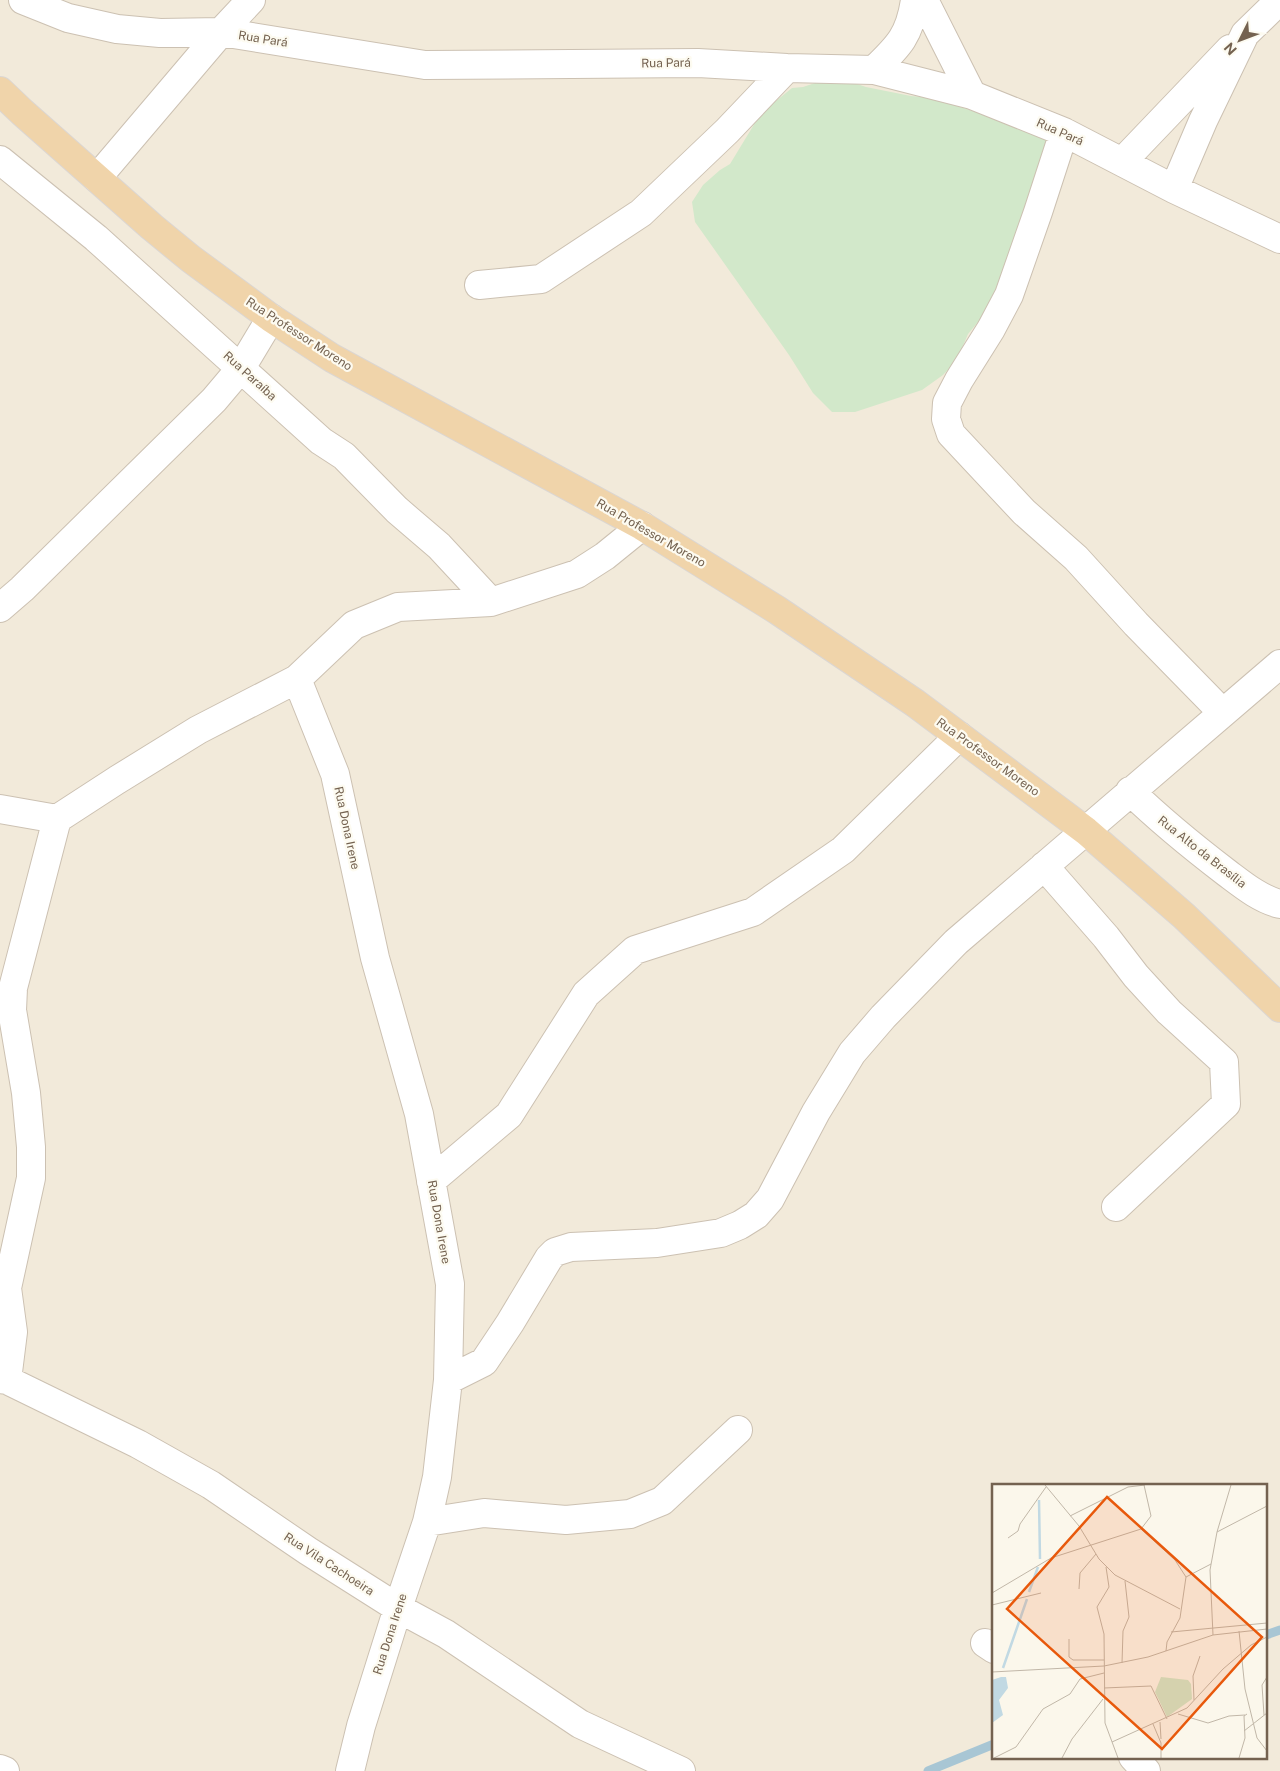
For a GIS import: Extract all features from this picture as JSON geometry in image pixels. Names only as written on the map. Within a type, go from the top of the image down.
[{"type":"highway","name":"Rua Professor Moreno","points":[[0,91],[152,227],[191,259],[271,318],[332,358],[642,526],[777,610],[915,703],[1086,831],[1184,916],[1280,1008]]},
{"type":"street","name":"Rua Pará","points":[[23,0],[68,18],[117,29],[160,33],[221,32],[425,65],[698,63],[874,70],[972,95],[1064,132],[1174,189],[1280,239]]},
{"type":"street","points":[[97,178],[221,32],[251,0]]},
{"type":"street","points":[[874,70],[893,52],[905,36],[912,21],[915,0]]},
{"type":"street","points":[[924,0],[972,95]]},
{"type":"street","points":[[1122,162],[1280,0]]},
{"type":"street","points":[[1174,189],[1245,34]]},
{"type":"street","points":[[479,285],[541,279],[641,213],[727,131],[787,68]]},
{"type":"street","points":[[1064,132],[1009,295],[991,329],[958,380],[947,403],[946,419],[951,434],[1024,512],[1076,558],[1136,624],[1222,712]]},
{"type":"street","name":"Rua Paraíba","points":[[0,160],[96,238],[321,441],[344,456],[397,510],[439,546],[491,602]]},
{"type":"street","points":[[0,608],[22,590],[214,400],[241,368],[271,318]]},
{"type":"street","points":[[3,1380],[13,1332],[7,1288],[31,1178],[31,1147],[26,1093],[12,1010],[13,988],[38,884],[57,819],[198,730],[297,679],[354,625],[398,606],[491,602],[577,574],[605,556],[642,526]]},
{"type":"street","points":[[448,1380],[484,1362],[549,1258],[555,1252],[572,1247],[658,1243],[721,1233],[740,1225],[756,1215],[770,1199],[816,1112],[852,1053],[883,1017],[956,942],[1280,664]]},
{"type":"street","name":"Rua Dona Irene","points":[[297,679],[335,774],[375,958],[419,1114],[450,1284],[448,1380],[437,1477],[426,1522],[361,1726],[350,1771]]},
{"type":"street","points":[[431,1181],[509,1115],[586,994],[635,950],[754,912],[843,850],[959,736]]},
{"type":"street","name":"Rua Alto da Brasília","points":[[1130,791],[1166,826],[1212,862],[1250,890],[1280,904]]},
{"type":"street","points":[[0,809],[57,819]]},
{"type":"street","points":[[1044,866],[1106,937],[1142,984],[1169,1012],[1224,1062],[1226,1104],[1116,1207]]},
{"type":"street","name":"Rua Vila Cachoeira","points":[[3,1380],[138,1444],[211,1486],[398,1608],[446,1634],[580,1724],[680,1771]]},
{"type":"street","points":[[426,1522],[484,1513],[566,1520],[630,1514],[662,1502],[738,1430]]},
{"type":"street","points":[[1134,1758],[1146,1771]]},
{"type":"street","points":[[0,1769],[4,1771]]},
{"type":"shaded area","points":[[0,0],[1280,0],[1280,1771],[0,1771]]},
{"type":"green space","points":[[818,82],[857,84],[911,96],[933,98],[1009,123],[1050,142],[1038,187],[988,310],[968,334],[957,360],[943,375],[922,390],[855,412],[832,412],[813,393],[789,355],[695,222],[692,202],[703,185],[730,164],[761,113],[792,88]]},
{"type":"waterway","points":[[1268,1634],[1280,1630]]},
{"type":"waterway","points":[[928,1771],[992,1745]]}]
